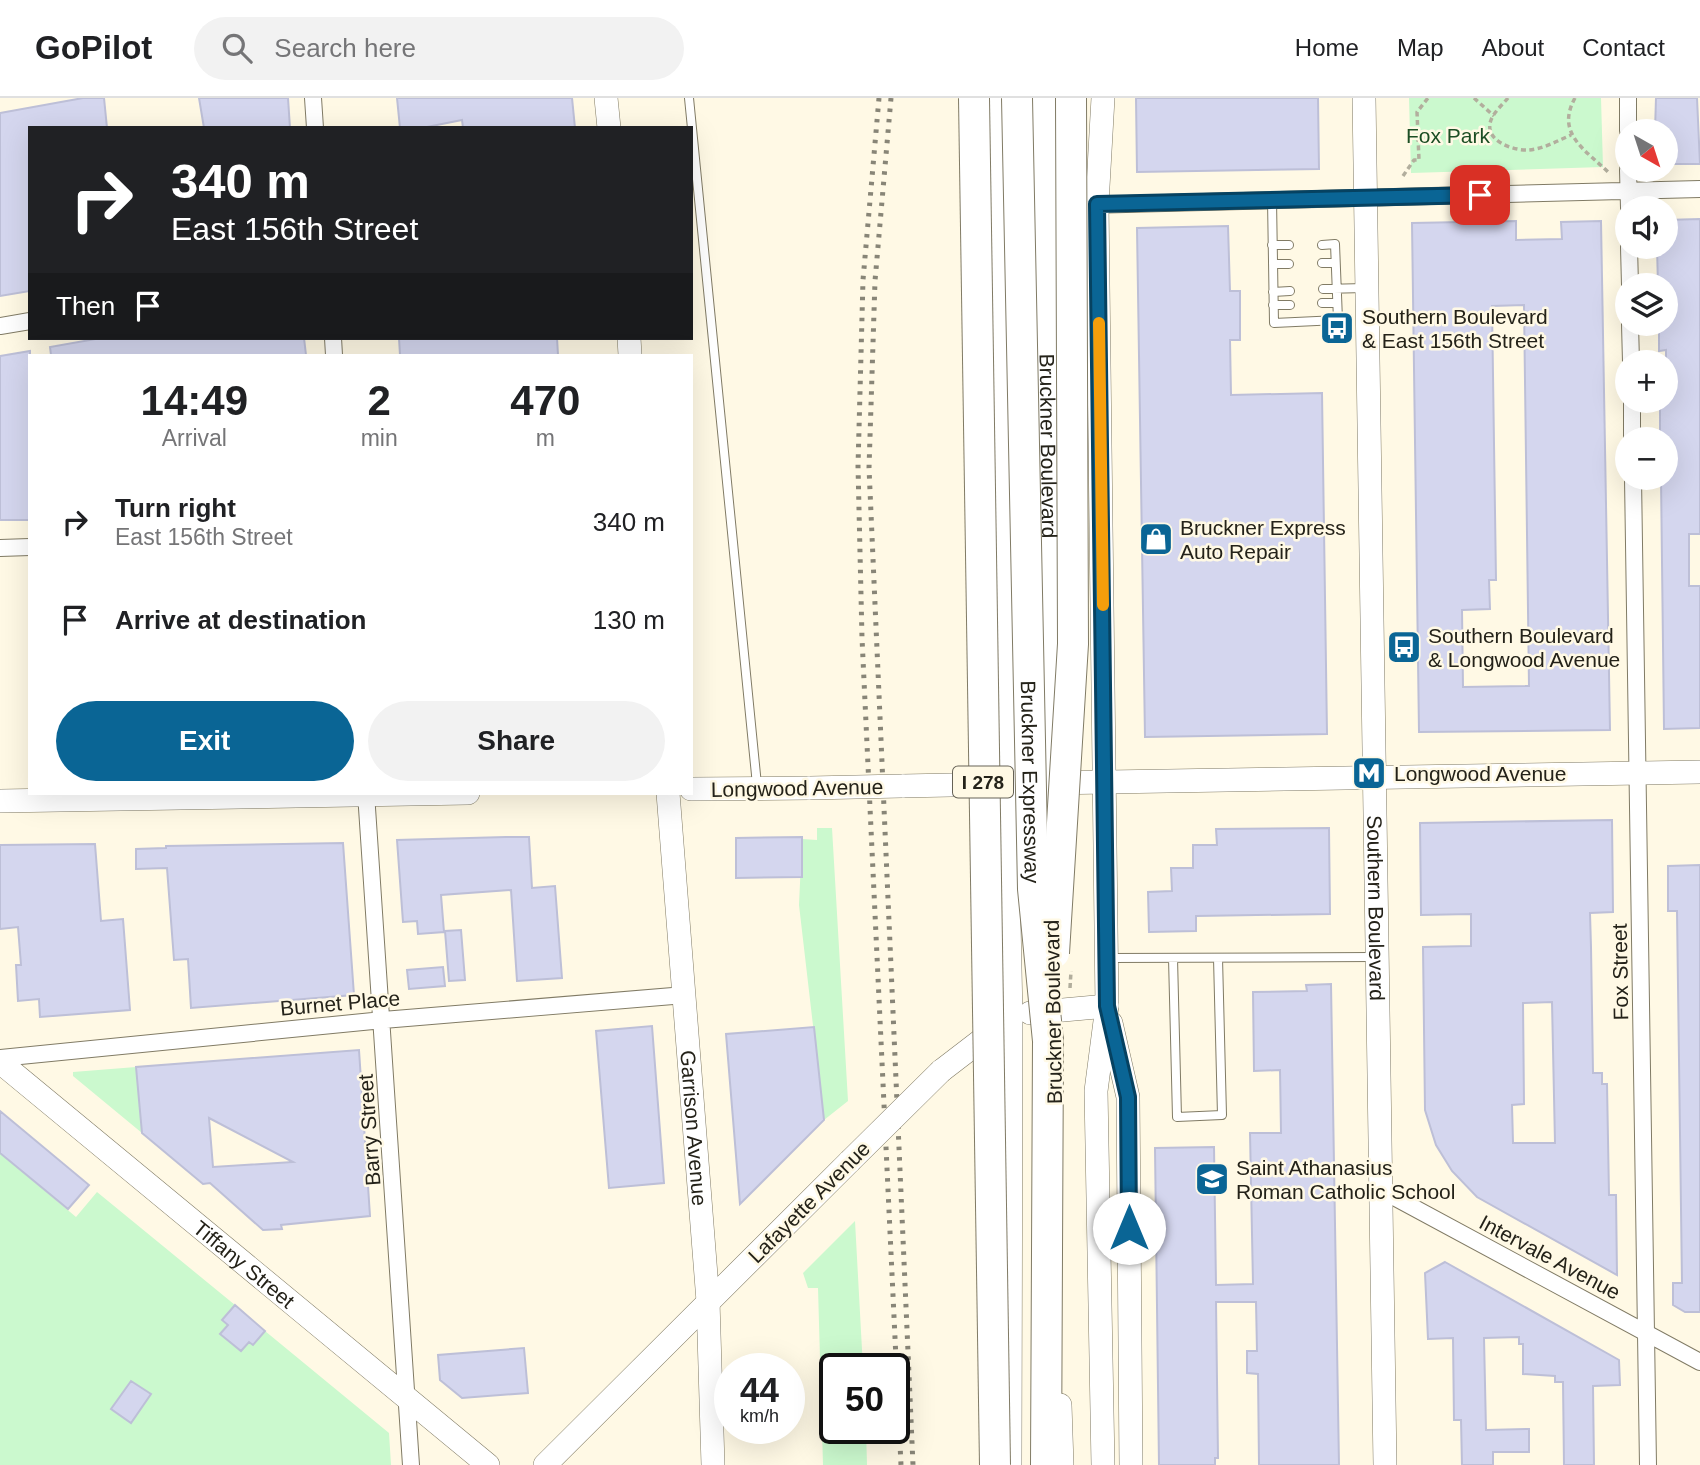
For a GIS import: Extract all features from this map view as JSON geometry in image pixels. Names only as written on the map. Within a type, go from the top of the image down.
[{"type":"highway","name":"I 278","points":[[974,98],[995,1465]]},
{"type":"highway","name":"Bruckner Expressway","points":[[1017,98],[1033,889],[1048,1041],[1046,1465]]},
{"type":"highway","points":[[1048,1041],[1073,644],[1071,98]]},
{"type":"main road","points":[[606,98],[609,126]]},
{"type":"main road","name":"Bruckner Boulevard","points":[[996,98],[994,207],[1012,1016],[1010,1465]]},
{"type":"main road","name":"Bruckner Boulevard","points":[[1044,98],[1043,206],[1052,669],[1047,783],[1062,1465]]},
{"type":"main road","name":"Bruckner Boulevard","points":[[1103,98],[1097,204],[1107,782],[1107,1006],[1096,1091],[1103,1465]]},
{"type":"main road","name":"Southern Boulevard","points":[[1364,98],[1385,1465]]},
{"type":"main road","name":"Longwood Avenue","points":[[693,789],[1700,772]]},
{"type":"main road","points":[[0,801],[314,795]]},
{"type":"main road","name":"Garrison Avenue","points":[[668,795],[708,1301],[713,1465]]},
{"type":"main road","name":"Bruckner Boulevard","points":[[1107,1006],[1128,1097],[1131,1465]]},
{"type":"main road","name":"Lafayette Avenue","points":[[545,1465],[941,1070],[1012,1016],[1053,1009],[1107,1006]]},
{"type":"main road","name":"Tiffany Street","points":[[0,1060],[488,1465]]},
{"type":"street","points":[[313,98],[315,126]]},
{"type":"street","points":[[1628,98],[1628,119]]},
{"type":"street","points":[[1628,182],[1628,196]]},
{"type":"street","points":[[994,207],[1700,189]]},
{"type":"street","points":[[0,326],[28,321]]},
{"type":"street","name":"Fox Street","points":[[1633,490],[1648,1465]]},
{"type":"street","points":[[0,548],[28,547]]},
{"type":"street","name":"Barry Street","points":[[366,795],[411,1465]]},
{"type":"street","name":"Burnet Place","points":[[0,1060],[383,1020],[685,995]]},
{"type":"street","name":"Intervale Avenue","points":[[1381,1190],[1700,1362]]},
{"type":"lane","points":[[689,98],[692,126]]},
{"type":"lane","points":[[693,139],[757,788]]},
{"type":"lane","points":[[1272,200],[1273,323],[1338,320],[1335,244],[1322,245]]},
{"type":"lane","points":[[1272,245],[1289,245]]},
{"type":"lane","points":[[1322,263],[1335,263]]},
{"type":"lane","points":[[1273,264],[1289,264]]},
{"type":"lane","points":[[1323,289],[1366,288]]},
{"type":"lane","points":[[1273,292],[1290,291]]},
{"type":"lane","points":[[1322,303],[1337,303]]},
{"type":"lane","points":[[1273,305],[1290,305]]},
{"type":"lane","points":[[1107,958],[1377,957]]},
{"type":"lane","points":[[1173,958],[1177,1117],[1222,1115],[1218,958]]},
{"type":"path","points":[[1403,176],[1414,160],[1419,160],[1417,113],[1428,98]]},
{"type":"path","points":[[1474,98],[1494,116]]},
{"type":"path","points":[[1508,98],[1491,120],[1493,134],[1510,149],[1536,149],[1571,135]]},
{"type":"path","points":[[1575,98],[1568,120],[1571,135],[1578,147],[1609,173]]},
{"type":"green space","name":"Fox Park","points":[[1409,98],[1601,98],[1603,167],[1411,173]]},
{"type":"green space","points":[[817,828],[832,828],[848,1101],[824,1120],[799,905],[802,839],[817,840]]},
{"type":"green space","points":[[136,1067],[142,1133],[73,1076],[73,1072]]},
{"type":"green space","points":[[0,1153],[76,1217],[97,1192],[235,1305],[222,1319],[228,1325],[221,1334],[240,1351],[249,1342],[253,1345],[265,1331],[389,1433],[391,1465],[0,1465]]},
{"type":"green space","points":[[855,1221],[862,1353],[820,1353],[818,1288],[808,1288],[803,1273]]},
{"type":"green space","points":[[822,1444],[866,1444],[867,1465],[823,1465]]},
{"type":"building","points":[[83,98],[104,98],[107,126],[28,126],[28,291],[0,296],[0,113]]},
{"type":"building","points":[[199,98],[288,98],[290,126],[204,126]]},
{"type":"building","points":[[397,98],[572,98],[575,126],[463,126],[462,120],[432,126],[400,126]]},
{"type":"building","points":[[1136,98],[1318,98],[1319,169],[1137,172]]},
{"type":"building","points":[[1656,98],[1697,98],[1700,164],[1678,164],[1678,119],[1655,119]]},
{"type":"building","points":[[1700,219],[1700,534],[1689,534],[1689,586],[1700,586],[1700,728],[1664,729],[1661,490],[1678,490],[1678,427],[1660,427],[1660,413],[1678,413],[1678,350],[1659,350],[1659,336],[1678,336],[1678,273],[1658,273],[1657,259],[1678,259],[1678,220]]},
{"type":"building","points":[[1516,221],[1516,240],[1562,239],[1561,222],[1601,221],[1610,730],[1419,732],[1412,223]],"holes":[[[1524,305],[1529,686],[1463,687],[1462,610],[1490,609],[1489,580],[1496,580],[1492,306]]]},
{"type":"building","points":[[1228,226],[1230,291],[1240,291],[1240,340],[1230,340],[1231,395],[1322,393],[1327,734],[1145,737],[1137,228]]},
{"type":"building","points":[[90,340],[304,340],[306,354],[51,354],[50,347]]},
{"type":"building","points":[[399,340],[557,340],[558,354],[400,354]]},
{"type":"building","points":[[30,351],[28,520],[0,520],[0,356]]},
{"type":"building","points":[[1612,820],[1613,912],[1590,913],[1593,1073],[1602,1073],[1602,1084],[1607,1084],[1609,1195],[1616,1195],[1617,1275],[1477,1197],[1452,1171],[1436,1145],[1425,1110],[1423,947],[1471,946],[1471,914],[1421,915],[1420,823]],"holes":[[[1552,1002],[1555,1143],[1513,1143],[1512,1105],[1524,1104],[1523,1003]]]},
{"type":"building","points":[[1329,828],[1330,914],[1196,916],[1196,931],[1149,932],[1148,892],[1172,891],[1171,868],[1193,868],[1193,845],[1217,845],[1216,829]]},
{"type":"building","points":[[529,837],[532,888],[555,886],[562,978],[517,981],[511,890],[441,895],[444,932],[418,934],[417,921],[403,922],[397,840]]},
{"type":"building","points":[[802,837],[802,877],[736,878],[736,838]]},
{"type":"building","points":[[343,843],[354,995],[191,1008],[188,959],[174,960],[167,868],[136,869],[136,849],[166,846]]},
{"type":"building","points":[[95,844],[101,921],[123,919],[130,1010],[40,1017],[39,999],[18,1001],[16,965],[21,965],[18,927],[0,929],[0,845]]},
{"type":"building","points":[[1700,865],[1700,1312],[1685,1312],[1673,1305],[1673,1283],[1682,1283],[1677,911],[1668,911],[1668,866]]},
{"type":"building","points":[[461,930],[465,980],[449,981],[445,931]]},
{"type":"building","points":[[443,967],[445,986],[409,989],[407,970]]},
{"type":"building","points":[[1331,984],[1339,1465],[1259,1465],[1258,1374],[1247,1373],[1247,1351],[1257,1351],[1256,1302],[1216,1302],[1218,1458],[1215,1458],[1215,1465],[1159,1465],[1155,1148],[1214,1147],[1216,1285],[1253,1284],[1250,1133],[1281,1133],[1280,1070],[1254,1071],[1253,992],[1307,991],[1306,985]]},
{"type":"building","points":[[652,1026],[664,1183],[609,1188],[596,1031]]},
{"type":"building","points":[[814,1027],[824,1120],[740,1204],[726,1034]]},
{"type":"building","points":[[359,1050],[370,1216],[281,1225],[282,1229],[263,1230],[210,1183],[203,1184],[142,1133],[136,1067]],"holes":[[[209,1118],[293,1162],[213,1167]]]},
{"type":"building","points":[[0,1111],[89,1185],[68,1209],[0,1153]]},
{"type":"building","points":[[1445,1262],[1619,1360],[1620,1385],[1593,1386],[1594,1465],[1564,1465],[1563,1382],[1555,1382],[1555,1376],[1523,1374],[1523,1344],[1519,1344],[1519,1337],[1484,1338],[1486,1430],[1529,1429],[1529,1452],[1493,1452],[1493,1465],[1462,1465],[1461,1420],[1454,1420],[1453,1338],[1428,1339],[1425,1273]]},
{"type":"building","points":[[235,1305],[265,1331],[253,1345],[249,1342],[241,1351],[220,1334],[228,1325],[222,1320]]},
{"type":"building","points":[[524,1348],[528,1393],[462,1398],[440,1380],[438,1355]]},
{"type":"building","points":[[131,1381],[151,1394],[131,1423],[111,1409]]},
{"type":"railway","points":[[879,98],[863,280],[858,466],[862,638],[901,1465]]},
{"type":"railway","points":[[891,98],[875,281],[869,468],[913,1465]]},
{"type":"slow traffic","points":[[1099,323],[1103,605]]},
{"type":"place","name":"Southern Boulevard & East 156th Street","points":[[1337,328]]},
{"type":"place","name":"Bruckner Express Auto Repair","points":[[1156,539]]},
{"type":"place","name":"Southern Boulevard & Longwood Avenue","points":[[1404,647]]},
{"type":"place","name":"Longwood Avenue","points":[[1369,773]]},
{"type":"place","name":"Saint Athanasius Roman Catholic School","points":[[1212,1179]]},
{"type":"route","points":[[1129,1228],[1128,1097],[1107,1006],[1097,204],[1480,195]]}]
